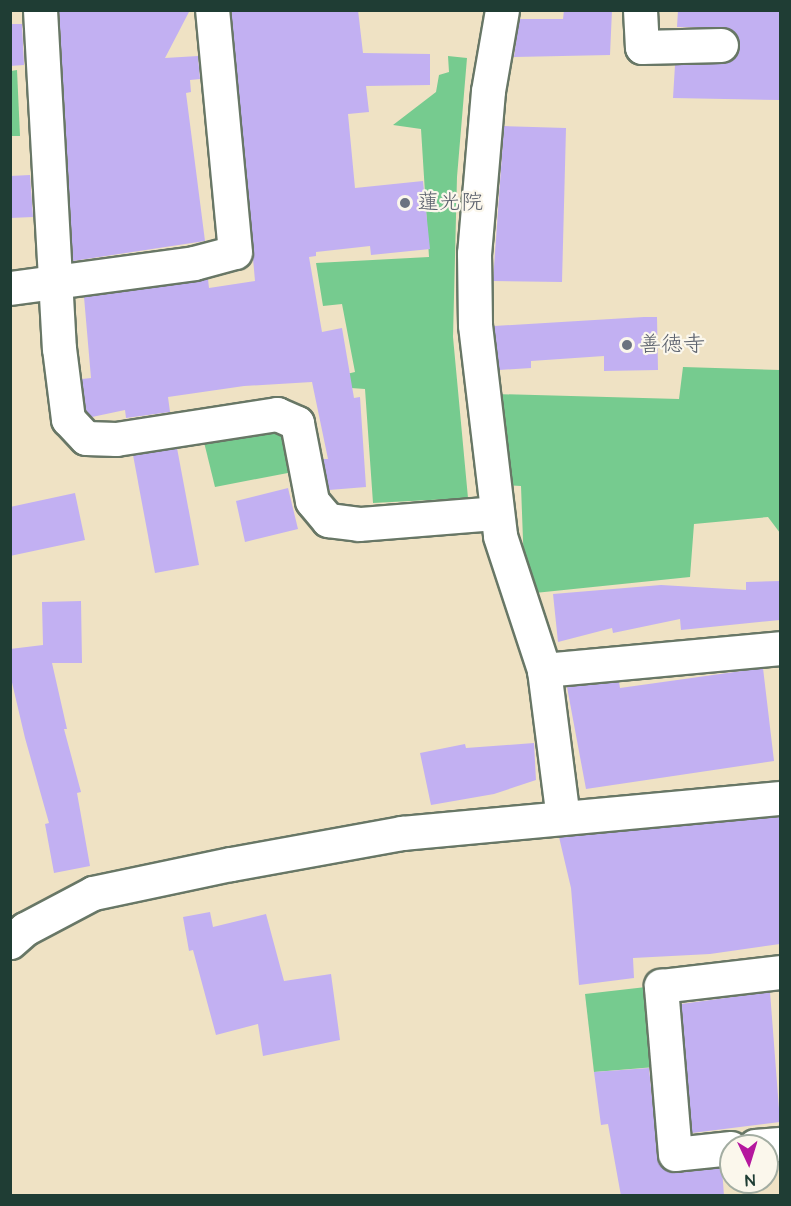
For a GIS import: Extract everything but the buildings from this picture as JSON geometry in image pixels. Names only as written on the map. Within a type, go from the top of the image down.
[{"type":"street","points":[[39,10],[56,283],[68,419],[86,438],[116,439],[277,414],[297,423],[312,501],[328,520],[359,524],[497,513]]},
{"type":"street","points":[[10,288],[194,263],[235,252],[212,10]]},
{"type":"street","points":[[502,10],[488,91],[474,253],[475,325],[500,536],[544,670],[563,818]]},
{"type":"street","points":[[640,10],[642,47],[721,45]]},
{"type":"street","points":[[544,670],[780,648]]},
{"type":"street","points":[[10,942],[25,929],[93,893],[402,833],[780,798]]},
{"type":"street","points":[[719,1149],[675,1154],[661,986],[780,972]]},
{"type":"green space","points":[[448,56],[467,58],[457,177],[453,337],[468,498],[373,503],[365,389],[337,387],[338,376],[355,372],[342,304],[323,306],[316,263],[429,257],[421,129],[393,125],[436,92],[439,75],[449,72]]},
{"type":"green space","points":[[17,70],[20,136],[11,136],[11,71]]},
{"type":"green space","points":[[683,367],[780,370],[780,533],[768,517],[694,524],[690,577],[525,594],[521,486],[501,485],[495,394],[679,399]]},
{"type":"green space","points":[[265,426],[284,434],[293,472],[215,487],[203,438]]},
{"type":"green space","points":[[646,987],[655,1067],[594,1072],[585,994]]},
{"type":"place","name":"蓮光院","points":[[405,203]]},
{"type":"place","name":"善徳寺","points":[[627,345]]}]
